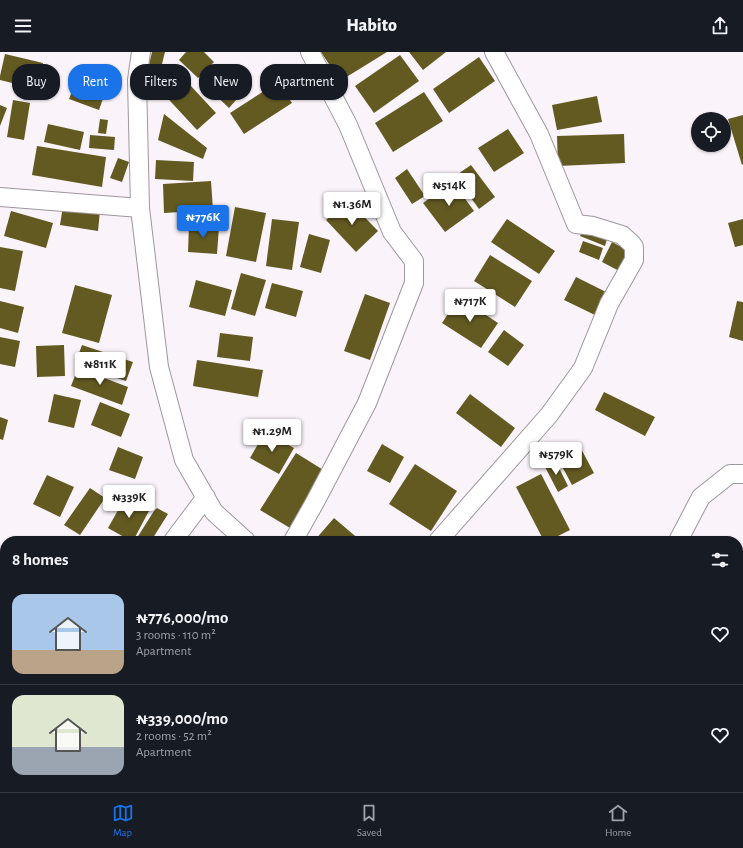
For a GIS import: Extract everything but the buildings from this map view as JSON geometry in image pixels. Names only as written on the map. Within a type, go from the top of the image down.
[{"type":"street","points":[[141,52],[137,80],[140,208],[160,367],[184,460],[214,512],[240,536]]},
{"type":"street","points":[[296,536],[367,403],[414,283],[414,261],[392,232],[348,125],[310,52]]},
{"type":"street","points":[[442,536],[549,415],[583,368],[609,304],[634,260],[634,248],[632,244],[622,235],[593,226],[576,224],[539,134],[494,52]]},
{"type":"street","points":[[0,197],[140,208]]},
{"type":"street","points":[[681,536],[701,497],[730,474],[743,474]]},
{"type":"street","points":[[177,536],[206,497]]}]
